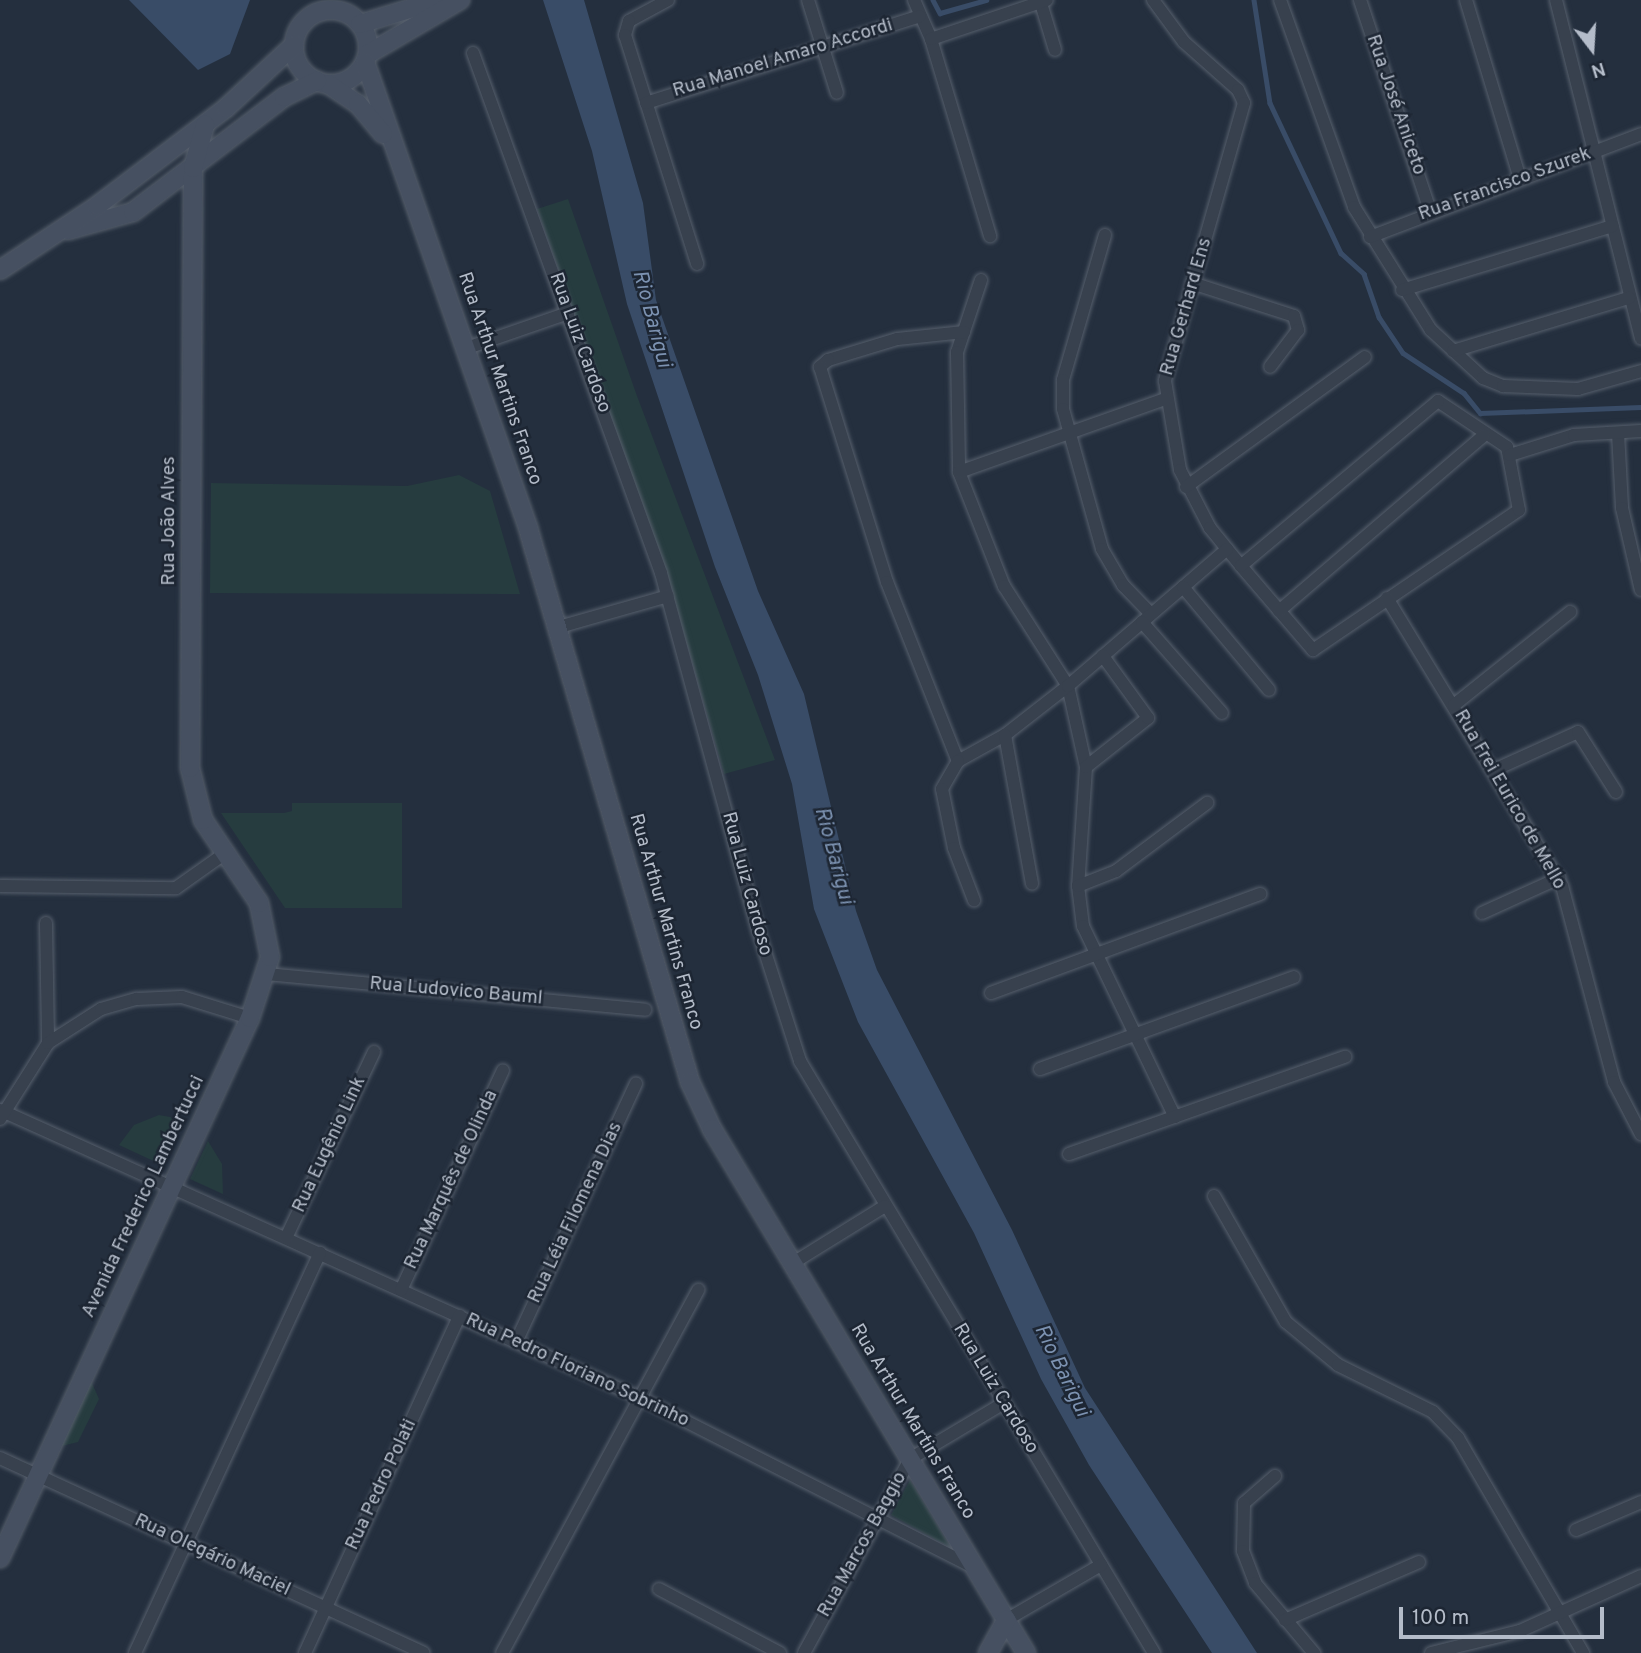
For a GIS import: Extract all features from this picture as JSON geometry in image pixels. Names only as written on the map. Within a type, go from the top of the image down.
[{"type":"street","points":[[0,270],[62,231],[205,125],[294,45],[306,0]]},
{"type":"street","points":[[301,26],[318,13],[351,13],[439,0]]},
{"type":"street","points":[[62,231],[133,212],[284,97],[322,83],[350,79],[367,58],[460,0]]},
{"type":"street","points":[[668,0],[629,21],[626,43],[697,264]]},
{"type":"street","points":[[808,0],[837,93]]},
{"type":"street","points":[[914,0],[931,39],[990,236]]},
{"type":"street","name":"Rua Gerhard Ens","points":[[1153,0],[1184,42],[1238,90],[1244,103],[1168,363],[1165,398],[1186,487],[1227,549],[1313,650],[1387,598]]},
{"type":"street","points":[[1280,0],[1330,152],[1370,237],[1402,290],[1453,351],[1497,385],[1578,389],[1641,371]]},
{"type":"street","name":"Rua José Aniceto","points":[[1360,0],[1430,210]]},
{"type":"street","points":[[1466,0],[1520,179]]},
{"type":"street","points":[[1556,0],[1597,152],[1629,298],[1641,339]]},
{"type":"street","points":[[931,39],[1042,1],[1055,50]]},
{"type":"street","points":[[351,13],[367,58]]},
{"type":"street","name":"Rua Manoel Amaro Accordi","points":[[646,103],[920,16]]},
{"type":"street","points":[[294,45],[300,67],[322,83]]},
{"type":"street","name":"Rua Luiz Cardoso","points":[[472,53],[668,596],[789,1032],[808,1079],[1154,1653]]},
{"type":"street","name":"Rua Arthur Martins Franco","points":[[367,58],[391,145],[467,348],[559,627],[690,1082],[793,1263],[1026,1653]]},
{"type":"street","name":"Rua Arthur Martins Franco","points":[[322,83],[358,104],[391,145]]},
{"type":"street","name":"Rua João Alves","points":[[205,125],[193,168],[190,768],[196,802],[224,854]]},
{"type":"street","name":"Rua Francisco Szurek","points":[[1370,237],[1430,210],[1641,134]]},
{"type":"street","points":[[1402,290],[1613,226]]},
{"type":"street","points":[[1105,235],[1063,380],[1068,431],[1102,549],[1146,618],[1222,713]]},
{"type":"street","points":[[981,279],[957,352],[959,472],[1004,586],[1068,686],[1086,767],[1078,886],[1094,955],[1175,1117]]},
{"type":"street","points":[[1192,283],[1294,316],[1298,330],[1269,367]]},
{"type":"street","points":[[1453,351],[1629,298]]},
{"type":"street","points":[[467,348],[568,313]]},
{"type":"street","points":[[958,761],[887,582],[820,367],[828,360],[897,339],[964,332]]},
{"type":"street","points":[[1186,487],[1365,357]]},
{"type":"street","points":[[959,472],[1165,398]]},
{"type":"street","points":[[1241,566],[1438,401],[1484,435],[1504,443],[1510,455],[1519,510],[1387,598]]},
{"type":"street","points":[[1510,455],[1574,435],[1641,431]]},
{"type":"street","points":[[1618,433],[1622,508],[1641,590]]},
{"type":"street","points":[[1279,611],[1484,435]]},
{"type":"street","points":[[974,900],[954,848],[942,789],[958,761],[1005,736],[1068,686],[1227,549]]},
{"type":"street","points":[[1183,587],[1269,690]]},
{"type":"street","points":[[559,627],[668,596]]},
{"type":"street","name":"Rua Frei Eurico de Mello","points":[[1387,598],[1559,878],[1614,1082],[1641,1134]]},
{"type":"street","points":[[1454,705],[1570,612]]},
{"type":"street","points":[[1086,767],[1148,718],[1103,656]]},
{"type":"street","points":[[1494,770],[1578,732],[1616,792]]},
{"type":"street","points":[[1005,736],[1032,884]]},
{"type":"street","points":[[1078,886],[1116,871],[1207,803]]},
{"type":"street","points":[[0,886],[176,888],[224,854]]},
{"type":"street","name":"Avenida Frederico Lambertucci","points":[[0,1558],[250,1018],[267,974],[270,937],[265,918],[224,854]]},
{"type":"street","points":[[1482,913],[1559,878]]},
{"type":"street","points":[[991,993],[1260,894]]},
{"type":"street","points":[[46,923],[48,1043]]},
{"type":"street","name":"Rua Ludovico Bauml","points":[[267,974],[645,1010]]},
{"type":"street","points":[[1040,1069],[1294,977]]},
{"type":"street","points":[[1,1113],[48,1043],[101,1009],[137,999],[182,997],[250,1018]]},
{"type":"street","name":"Rua Eugênio Link","points":[[286,1238],[374,1052]]},
{"type":"street","points":[[1069,1154],[1345,1057]]},
{"type":"street","name":"Rua Marquês de Olinda","points":[[401,1290],[503,1070]]},
{"type":"street","name":"Rua Léia Filomena Dias","points":[[516,1342],[636,1084]]},
{"type":"street","name":"Rua Pedro Floriano Sobrinho","points":[[1,1113],[172,1186],[640,1398],[976,1569]]},
{"type":"street","points":[[1214,1196],[1286,1322],[1338,1365],[1433,1412],[1458,1438],[1583,1653]]},
{"type":"street","points":[[793,1263],[885,1206]]},
{"type":"street","points":[[135,1653],[320,1253]]},
{"type":"street","points":[[502,1653],[698,1290]]},
{"type":"street","name":"Rua Pedro Polati","points":[[305,1653],[460,1316]]},
{"type":"street","name":"Rua Marcos Baggio","points":[[804,1653],[910,1460],[1004,1403]]},
{"type":"street","name":"Rua Olegário Maciel","points":[[0,1458],[423,1653]]},
{"type":"street","points":[[1275,1476],[1244,1503],[1240,1537],[1255,1583],[1314,1653]]},
{"type":"street","points":[[1576,1530],[1641,1502]]},
{"type":"street","points":[[1285,1620],[1419,1562]]},
{"type":"street","points":[[988,1653],[1006,1620],[1101,1565]]},
{"type":"street","points":[[1431,1653],[1508,1634],[1641,1576]]},
{"type":"street","points":[[659,1589],[780,1653]]},
{"type":"green space","points":[[568,199],[637,396],[775,760],[724,774],[669,581],[537,209]]},
{"type":"green space","points":[[459,475],[490,491],[520,594],[210,593],[211,483],[407,486]]},
{"type":"green space","points":[[292,803],[402,803],[402,908],[285,908],[221,813],[284,813],[292,811]]},
{"type":"green space","points":[[159,1115],[181,1119],[160,1164],[119,1145],[134,1125]]},
{"type":"green space","points":[[208,1141],[222,1164],[223,1194],[190,1179]]},
{"type":"green space","points":[[88,1374],[99,1399],[78,1442],[58,1447]]},
{"type":"green space","points":[[910,1480],[951,1548],[891,1515]]},
{"type":"water","points":[[129,0],[250,0],[230,54],[198,70]]},
{"type":"water","name":"Rio Barigui","points":[[543,0],[584,0],[643,203],[656,300],[758,591],[804,694],[856,911],[877,970],[1012,1230],[1085,1388],[1257,1653],[1212,1653],[1089,1465],[1041,1379],[974,1233],[858,1022],[814,909],[792,784],[758,675],[715,567],[627,304],[592,151]]},
{"type":"waterway","points":[[933,0],[940,13],[986,0]]},
{"type":"waterway","points":[[1254,0],[1270,103],[1341,253],[1364,274],[1379,317],[1403,353],[1464,393],[1480,413],[1641,407]]}]
